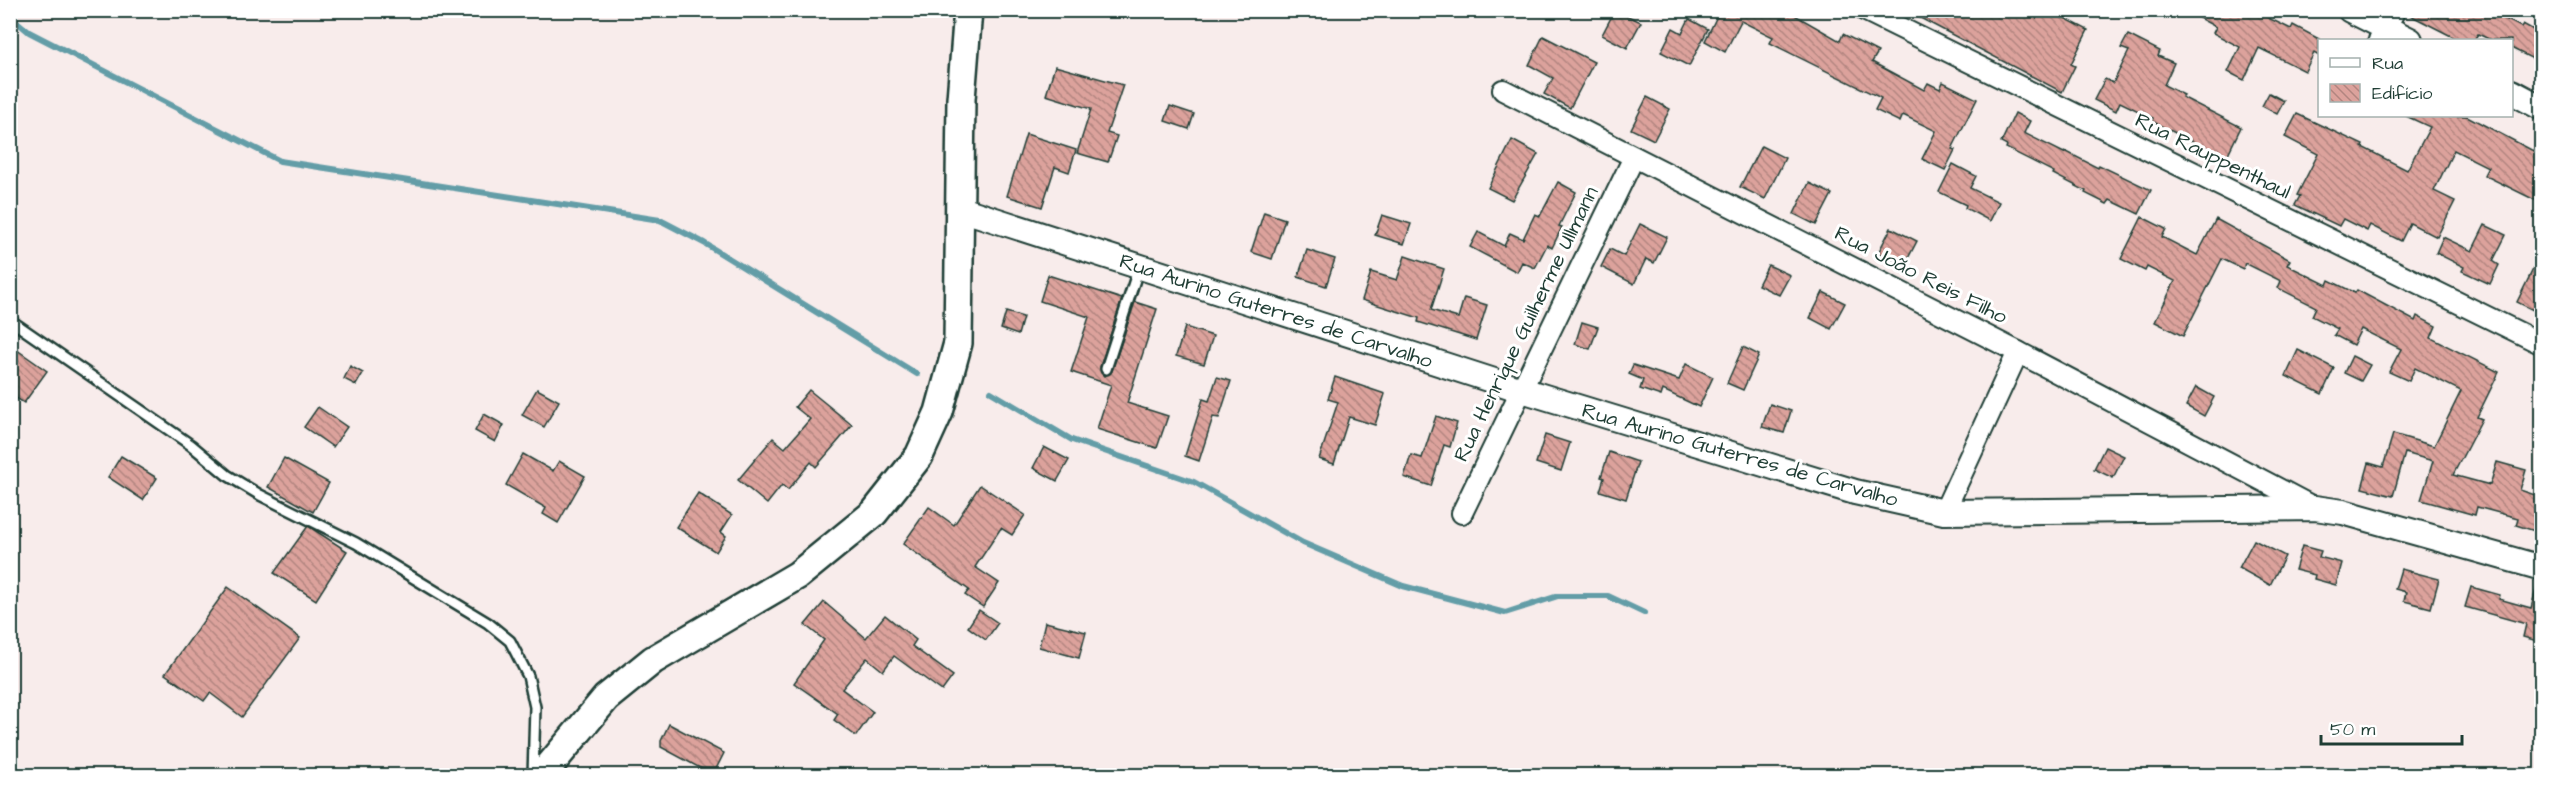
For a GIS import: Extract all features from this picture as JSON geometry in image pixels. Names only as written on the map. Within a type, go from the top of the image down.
[{"type":"main road","points":[[541,776],[606,698],[653,660],[798,575],[874,513],[919,456],[939,412],[958,343],[962,99],[968,10]]},
{"type":"street","name":"Rua Rauppenthaul","points":[[1864,10],[2541,344]]},
{"type":"street","points":[[2349,10],[2387,26],[2408,39]]},
{"type":"street","name":"Rua João Reis Filho","points":[[1503,90],[2018,351],[2314,508]]},
{"type":"street","points":[[2513,93],[2541,108]]},
{"type":"street","name":"Rua Henrique Guilherme Ullmann","points":[[1462,513],[1634,157]]},
{"type":"street","name":"Rua Aurino Guterres de Carvalho","points":[[961,209],[1522,390],[1855,492],[1944,512],[2314,508],[2343,512],[2541,568]]},
{"type":"street","points":[[1944,512],[2018,351]]},
{"type":"lane","points":[[1106,369],[1139,267]]},
{"type":"lane","points":[[10,320],[191,445],[227,475],[260,495],[356,543],[488,623],[510,641],[528,676],[535,707],[533,776]]},
{"type":"building","points":[[1615,10],[1641,22],[1627,48],[1602,35]]},
{"type":"building","points":[[1720,10],[1786,10],[1840,41],[1843,34],[1878,52],[1872,62],[1924,90],[1928,83],[1940,89],[1943,82],[1977,99],[1952,149],[1955,150],[1945,170],[1922,159],[1936,131],[1903,115],[1900,122],[1875,110],[1881,98],[1770,43],[1773,37],[1741,21],[1725,52],[1705,41]]},
{"type":"building","points":[[1905,10],[2049,10],[2088,30],[2071,64],[2075,66],[2062,92]]},
{"type":"building","points":[[2184,10],[2252,10],[2291,29],[2293,25],[2319,39],[2318,55],[2314,53],[2305,71],[2259,48],[2244,80],[2228,72],[2240,47],[2213,33],[2216,27]]},
{"type":"building","points":[[2407,10],[2488,10],[2521,27],[2523,24],[2541,34],[2541,51],[2537,61],[2513,49],[2513,39],[2489,39],[2478,34],[2475,39],[2457,39],[2406,13]]},
{"type":"building","points":[[1689,19],[1708,29],[1689,66],[1661,52],[1673,28],[1682,33]]},
{"type":"building","points":[[2128,35],[2160,51],[2158,56],[2174,63],[2164,85],[2184,95],[2182,97],[2241,127],[2226,158],[2151,121],[2153,118],[2120,102],[2116,111],[2094,100],[2105,79],[2113,83],[2129,51],[2121,48]]},
{"type":"building","points":[[1543,36],[1594,62],[1570,108],[1544,94],[1553,78],[1529,65]]},
{"type":"building","points":[[1055,66],[1123,85],[1107,133],[1117,136],[1108,162],[1077,153],[1091,109],[1046,95]]},
{"type":"building","points":[[2269,93],[2284,101],[2277,114],[2262,106]]},
{"type":"building","points":[[1647,97],[1670,109],[1654,140],[1631,129]]},
{"type":"building","points":[[1170,106],[1194,114],[1189,129],[1165,121]]},
{"type":"building","points":[[2015,113],[2030,121],[2024,133],[2064,153],[2065,151],[2098,168],[2099,165],[2151,190],[2139,214],[2110,200],[2107,204],[2053,174],[2054,172],[2006,148],[2007,146],[2001,143]]},
{"type":"building","points":[[2297,114],[2363,145],[2362,147],[2407,170],[2430,127],[2408,117],[2469,117],[2541,155],[2541,203],[2484,175],[2488,167],[2454,150],[2434,191],[2455,201],[2437,237],[2410,223],[2401,241],[2370,225],[2367,231],[2343,219],[2339,226],[2295,205],[2300,196],[2297,195],[2318,154],[2285,137]]},
{"type":"building","points":[[1026,134],[1076,150],[1069,172],[1055,167],[1042,207],[1007,196]]},
{"type":"building","points":[[1512,140],[1538,154],[1512,200],[1488,188]]},
{"type":"building","points":[[1761,146],[1785,158],[1765,199],[1740,187]]},
{"type":"building","points":[[1953,164],[1976,176],[1970,188],[1999,202],[1990,221],[1965,208],[1966,205],[1939,192]]},
{"type":"building","points":[[1558,182],[1576,192],[1559,226],[1562,227],[1552,248],[1547,245],[1535,268],[1522,262],[1517,272],[1470,247],[1478,232],[1504,246],[1510,233],[1523,239],[1535,214],[1540,216]]},
{"type":"building","points":[[1809,183],[1832,194],[1816,225],[1794,214]]},
{"type":"building","points":[[1264,212],[1285,219],[1272,259],[1251,252]]},
{"type":"building","points":[[1382,215],[1411,224],[1404,244],[1375,235]]},
{"type":"building","points":[[2142,217],[2166,229],[2162,237],[2197,255],[2216,219],[2290,260],[2287,265],[2327,285],[2329,280],[2355,293],[2357,290],[2415,321],[2417,316],[2436,326],[2431,338],[2499,372],[2477,417],[2482,419],[2453,475],[2490,485],[2497,462],[2526,470],[2520,490],[2541,497],[2541,533],[2516,525],[2518,518],[2477,507],[2475,515],[2421,500],[2433,461],[2405,453],[2393,496],[2362,488],[2369,463],[2383,467],[2393,434],[2434,446],[2461,391],[2415,368],[2409,381],[2389,372],[2401,349],[2361,329],[2353,345],[2334,335],[2338,329],[2312,316],[2316,307],[2278,288],[2281,281],[2245,263],[2243,269],[2222,259],[2183,336],[2155,322],[2175,281],[2147,267],[2145,271],[2121,259]]},
{"type":"building","points":[[1640,224],[1667,237],[1654,263],[1646,259],[1634,284],[1601,267],[1610,249],[1624,256]]},
{"type":"building","points":[[2485,225],[2506,235],[2493,261],[2499,265],[2490,284],[2462,271],[2464,267],[2436,253],[2443,237],[2472,251]]},
{"type":"building","points":[[1891,228],[1917,241],[1904,266],[1878,253]]},
{"type":"building","points":[[1307,250],[1335,259],[1326,286],[1298,277]]},
{"type":"building","points":[[2541,253],[2541,314],[2517,302]]},
{"type":"building","points":[[1405,256],[1444,269],[1431,310],[1458,318],[1464,298],[1487,305],[1476,340],[1418,322],[1419,318],[1362,300],[1371,272],[1397,280]]},
{"type":"building","points":[[1768,265],[1790,275],[1779,295],[1758,285]]},
{"type":"building","points":[[1048,275],[1122,299],[1100,367],[1104,376],[1112,371],[1135,302],[1157,309],[1127,403],[1168,416],[1157,448],[1097,429],[1111,385],[1071,372],[1089,317],[1040,301]]},
{"type":"building","points":[[1823,292],[1845,303],[1831,329],[1810,318]]},
{"type":"building","points":[[1006,312],[1023,317],[1018,335],[1001,329]]},
{"type":"building","points":[[1582,322],[1598,327],[1590,349],[1575,344]]},
{"type":"building","points":[[1185,327],[1213,336],[1204,364],[1176,356]]},
{"type":"building","points":[[10,345],[47,371],[24,403],[10,394]]},
{"type":"building","points":[[1743,347],[1759,355],[1743,390],[1727,383]]},
{"type":"building","points":[[2298,350],[2334,368],[2322,394],[2286,376]]},
{"type":"building","points":[[2352,356],[2370,365],[2361,381],[2344,373]]},
{"type":"building","points":[[1686,364],[1713,377],[1699,407],[1663,390],[1661,396],[1640,389],[1643,380],[1629,374],[1633,365],[1679,380]]},
{"type":"building","points":[[350,366],[363,373],[356,385],[344,379]]},
{"type":"building","points":[[1217,377],[1231,381],[1219,418],[1213,417],[1199,461],[1185,456],[1203,399],[1209,401]]},
{"type":"building","points":[[1335,377],[1385,394],[1375,425],[1349,417],[1334,464],[1319,459],[1338,402],[1328,399]]},
{"type":"building","points":[[2196,387],[2214,397],[2204,416],[2186,406]]},
{"type":"building","points":[[537,389],[559,401],[544,427],[522,415]]},
{"type":"building","points":[[809,390],[852,425],[816,467],[811,462],[788,490],[782,485],[767,504],[738,480],[773,438],[785,448],[810,419],[795,407]]},
{"type":"building","points":[[1770,404],[1791,411],[1784,433],[1762,427]]},
{"type":"building","points":[[318,407],[347,427],[333,447],[304,427]]},
{"type":"building","points":[[484,414],[504,425],[495,442],[475,431]]},
{"type":"building","points":[[1436,416],[1457,423],[1450,447],[1444,445],[1431,486],[1404,477],[1411,455],[1422,458]]},
{"type":"building","points":[[1545,435],[1570,443],[1561,471],[1536,463]]},
{"type":"building","points":[[1044,447],[1069,460],[1057,481],[1033,468]]},
{"type":"building","points":[[2105,447],[2124,456],[2113,478],[2094,469]]},
{"type":"building","points":[[1609,452],[1638,462],[1626,499],[1600,491],[1604,478],[1601,477]]},
{"type":"building","points":[[523,454],[553,471],[559,461],[585,476],[558,523],[543,514],[546,508],[506,485]]},
{"type":"building","points":[[121,456],[157,478],[143,500],[108,477]]},
{"type":"building","points":[[284,458],[329,483],[313,512],[268,487]]},
{"type":"building","points":[[980,485],[1025,515],[1012,535],[1001,528],[975,567],[999,583],[983,607],[965,595],[969,590],[903,544],[929,507],[954,525]]},
{"type":"building","points":[[698,493],[732,515],[721,532],[726,536],[716,552],[676,527]]},
{"type":"building","points":[[308,526],[347,551],[316,600],[274,573]]},
{"type":"building","points":[[2254,540],[2285,556],[2270,585],[2239,568]]},
{"type":"building","points":[[2302,546],[2321,551],[2319,557],[2342,563],[2336,585],[2314,579],[2315,575],[2295,570]]},
{"type":"building","points":[[2401,569],[2439,579],[2431,608],[2404,601],[2406,592],[2395,589]]},
{"type":"building","points":[[2537,586],[2541,587],[2541,642],[2523,637],[2526,624],[2465,607],[2471,587],[2500,595],[2499,599],[2531,608]]},
{"type":"building","points":[[228,587],[300,638],[242,717],[210,693],[204,701],[165,674]]},
{"type":"building","points":[[824,602],[866,638],[885,615],[916,640],[912,646],[953,676],[942,691],[894,656],[883,671],[867,658],[842,689],[873,712],[856,736],[834,720],[838,714],[794,683],[824,640],[805,625]]},
{"type":"building","points":[[979,610],[998,623],[986,640],[968,627]]},
{"type":"building","points":[[1045,622],[1086,632],[1079,658],[1039,647]]},
{"type":"building","points":[[669,724],[724,753],[713,775],[661,747],[661,741]]},
{"type":"waterway","points":[[10,16],[29,32],[280,161],[660,220],[704,243],[917,374]]},
{"type":"waterway","points":[[991,392],[1072,440],[1194,482],[1303,543],[1403,586],[1505,613],[1558,596],[1608,596],[1644,613]]}]
